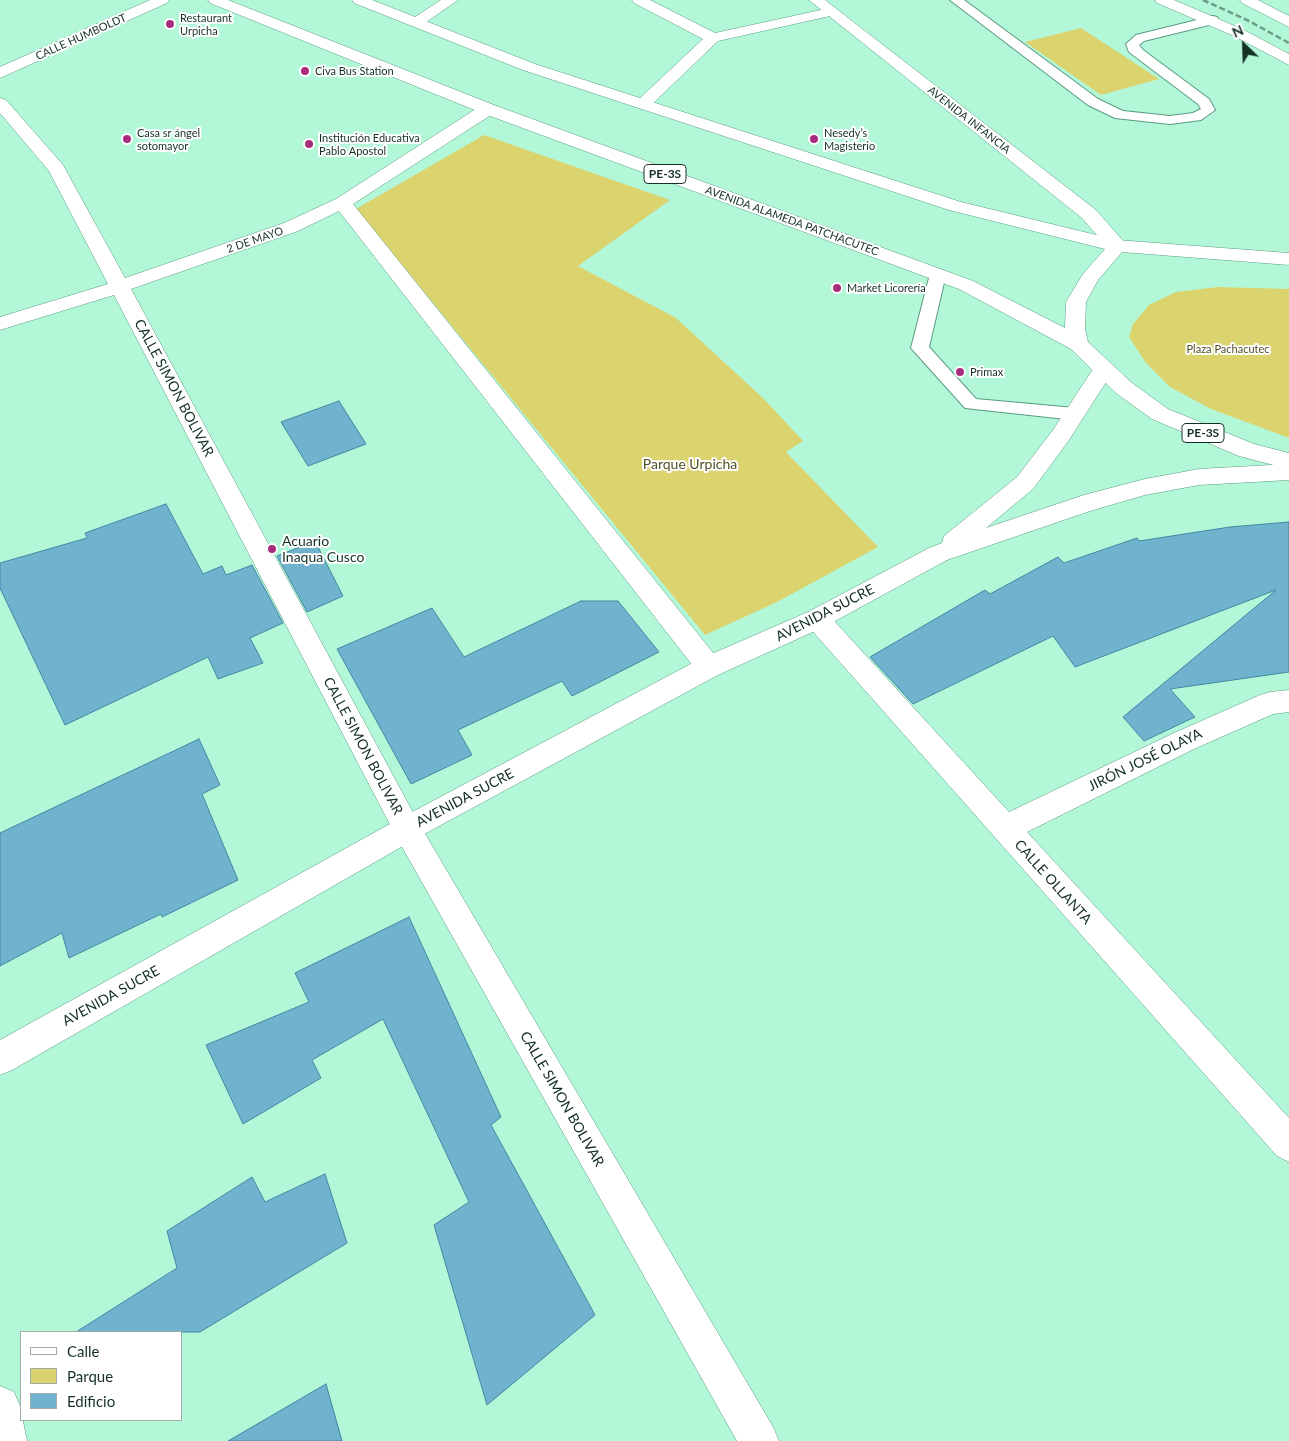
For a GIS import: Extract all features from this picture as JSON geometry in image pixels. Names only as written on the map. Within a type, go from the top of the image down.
[{"type":"main road","name":"CALLE HUMBOLDT","points":[[0,73],[162,0]]},
{"type":"main road","name":"AVENIDA ALAMEDA PATCHACUTEC","points":[[216,0],[488,109],[966,285],[1078,344],[1104,368]]},
{"type":"main road","points":[[359,0],[529,67],[955,206],[1117,246],[1289,260]]},
{"type":"main road","points":[[417,22],[451,0]]},
{"type":"main road","points":[[640,0],[713,38]]},
{"type":"main road","name":"AVENIDA INFANCIA","points":[[816,0],[1089,214],[1117,246]]},
{"type":"main road","points":[[1162,0],[1213,20],[1289,60]]},
{"type":"main road","points":[[1247,0],[1260,4],[1289,22]]},
{"type":"main road","points":[[642,104],[713,38],[830,12]]},
{"type":"main road","name":"CALLE SIMON BOLIVAR","points":[[0,104],[57,169],[121,286],[407,829],[759,1441]]},
{"type":"main road","name":"2 DE MAYO","points":[[0,324],[121,286],[291,228],[342,203],[488,109]]},
{"type":"main road","points":[[342,203],[709,668]]},
{"type":"main road","points":[[1078,344],[1075,329],[1076,302],[1090,278],[1117,246]]},
{"type":"main road","name":"AVENIDA SUCRE","points":[[938,554],[1025,483],[1061,435],[1104,368]]},
{"type":"main road","name":"PE-3S","points":[[1104,368],[1137,398],[1160,414],[1247,450],[1289,461]]},
{"type":"main road","name":"AVENIDA SUCRE","points":[[0,1058],[407,829],[709,668],[817,619],[938,554],[1084,504],[1145,487],[1198,477],[1289,472]]},
{"type":"main road","name":"CALLE OLLANTA","points":[[817,619],[1289,1144]]},
{"type":"main road","name":"JIRÓN JOSÉ OLAYA","points":[[1005,828],[1184,741],[1270,704],[1289,701]]},
{"type":"main road","points":[[0,1406],[7,1441]]},
{"type":"lane","points":[[956,0],[1093,102],[1120,115],[1170,120],[1196,117],[1208,110],[1204,102],[1138,53],[1132,44],[1140,38],[1213,20]]},
{"type":"lane","points":[[938,274],[920,348],[970,404],[1075,414]]},
{"type":"green space","points":[[1081,28],[1159,79],[1101,95],[1025,42]]},
{"type":"green space","name":"Parque Urpicha","points":[[484,135],[670,200],[578,266],[676,318],[764,399],[803,441],[786,452],[878,547],[777,602],[705,635],[356,209]]},
{"type":"green space","name":"Plaza Pachacutec","points":[[1218,287],[1289,289],[1289,438],[1211,409],[1170,387],[1146,363],[1129,337],[1133,324],[1149,305],[1176,292]]},
{"type":"building","points":[[339,401],[366,444],[308,466],[281,422]]},
{"type":"building","points":[[166,504],[203,574],[222,566],[226,575],[252,565],[283,623],[250,638],[263,663],[218,679],[208,657],[65,725],[0,588],[0,563],[87,538],[85,533]]},
{"type":"building","points":[[1289,522],[1289,672],[1170,689],[1195,717],[1144,741],[1123,717],[1276,590],[1075,667],[1053,636],[913,704],[870,657],[985,590],[990,594],[1058,557],[1064,563],[1137,538],[1139,541],[1230,527]]},
{"type":"building","points":[[315,541],[343,596],[307,612],[277,556]]},
{"type":"building","points":[[581,601],[618,601],[659,652],[572,696],[562,681],[458,730],[472,755],[411,784],[337,649],[432,608],[464,657]]},
{"type":"building","points":[[199,739],[220,785],[202,794],[238,880],[162,917],[161,914],[69,958],[62,933],[0,966],[0,833]]},
{"type":"building","points":[[409,917],[501,1117],[491,1125],[595,1315],[487,1405],[434,1225],[469,1202],[383,1019],[312,1060],[321,1078],[243,1124],[206,1045],[309,1002],[295,973]]},
{"type":"building","points":[[325,1174],[347,1243],[200,1332],[78,1331],[177,1268],[167,1231],[252,1177],[265,1202]]},
{"type":"building","points":[[326,1384],[342,1441],[228,1441]]},
{"type":"railway","points":[[1203,0],[1249,21],[1289,43]]},
{"type":"place","name":"Restaurant Urpicha","points":[[170,24]]},
{"type":"place","name":"Civa Bus Station","points":[[305,71]]},
{"type":"place","name":"Casa sr ángel sotomayor","points":[[127,139]]},
{"type":"place","name":"Nesedy’s Magisterio","points":[[814,139]]},
{"type":"place","name":"Institución Educativa Pablo Apostol","points":[[309,144]]},
{"type":"place","name":"Market Licorería","points":[[837,288]]},
{"type":"place","name":"Primax","points":[[960,372]]},
{"type":"place","name":"Acuario Inaqua Cusco","points":[[272,549]]}]
